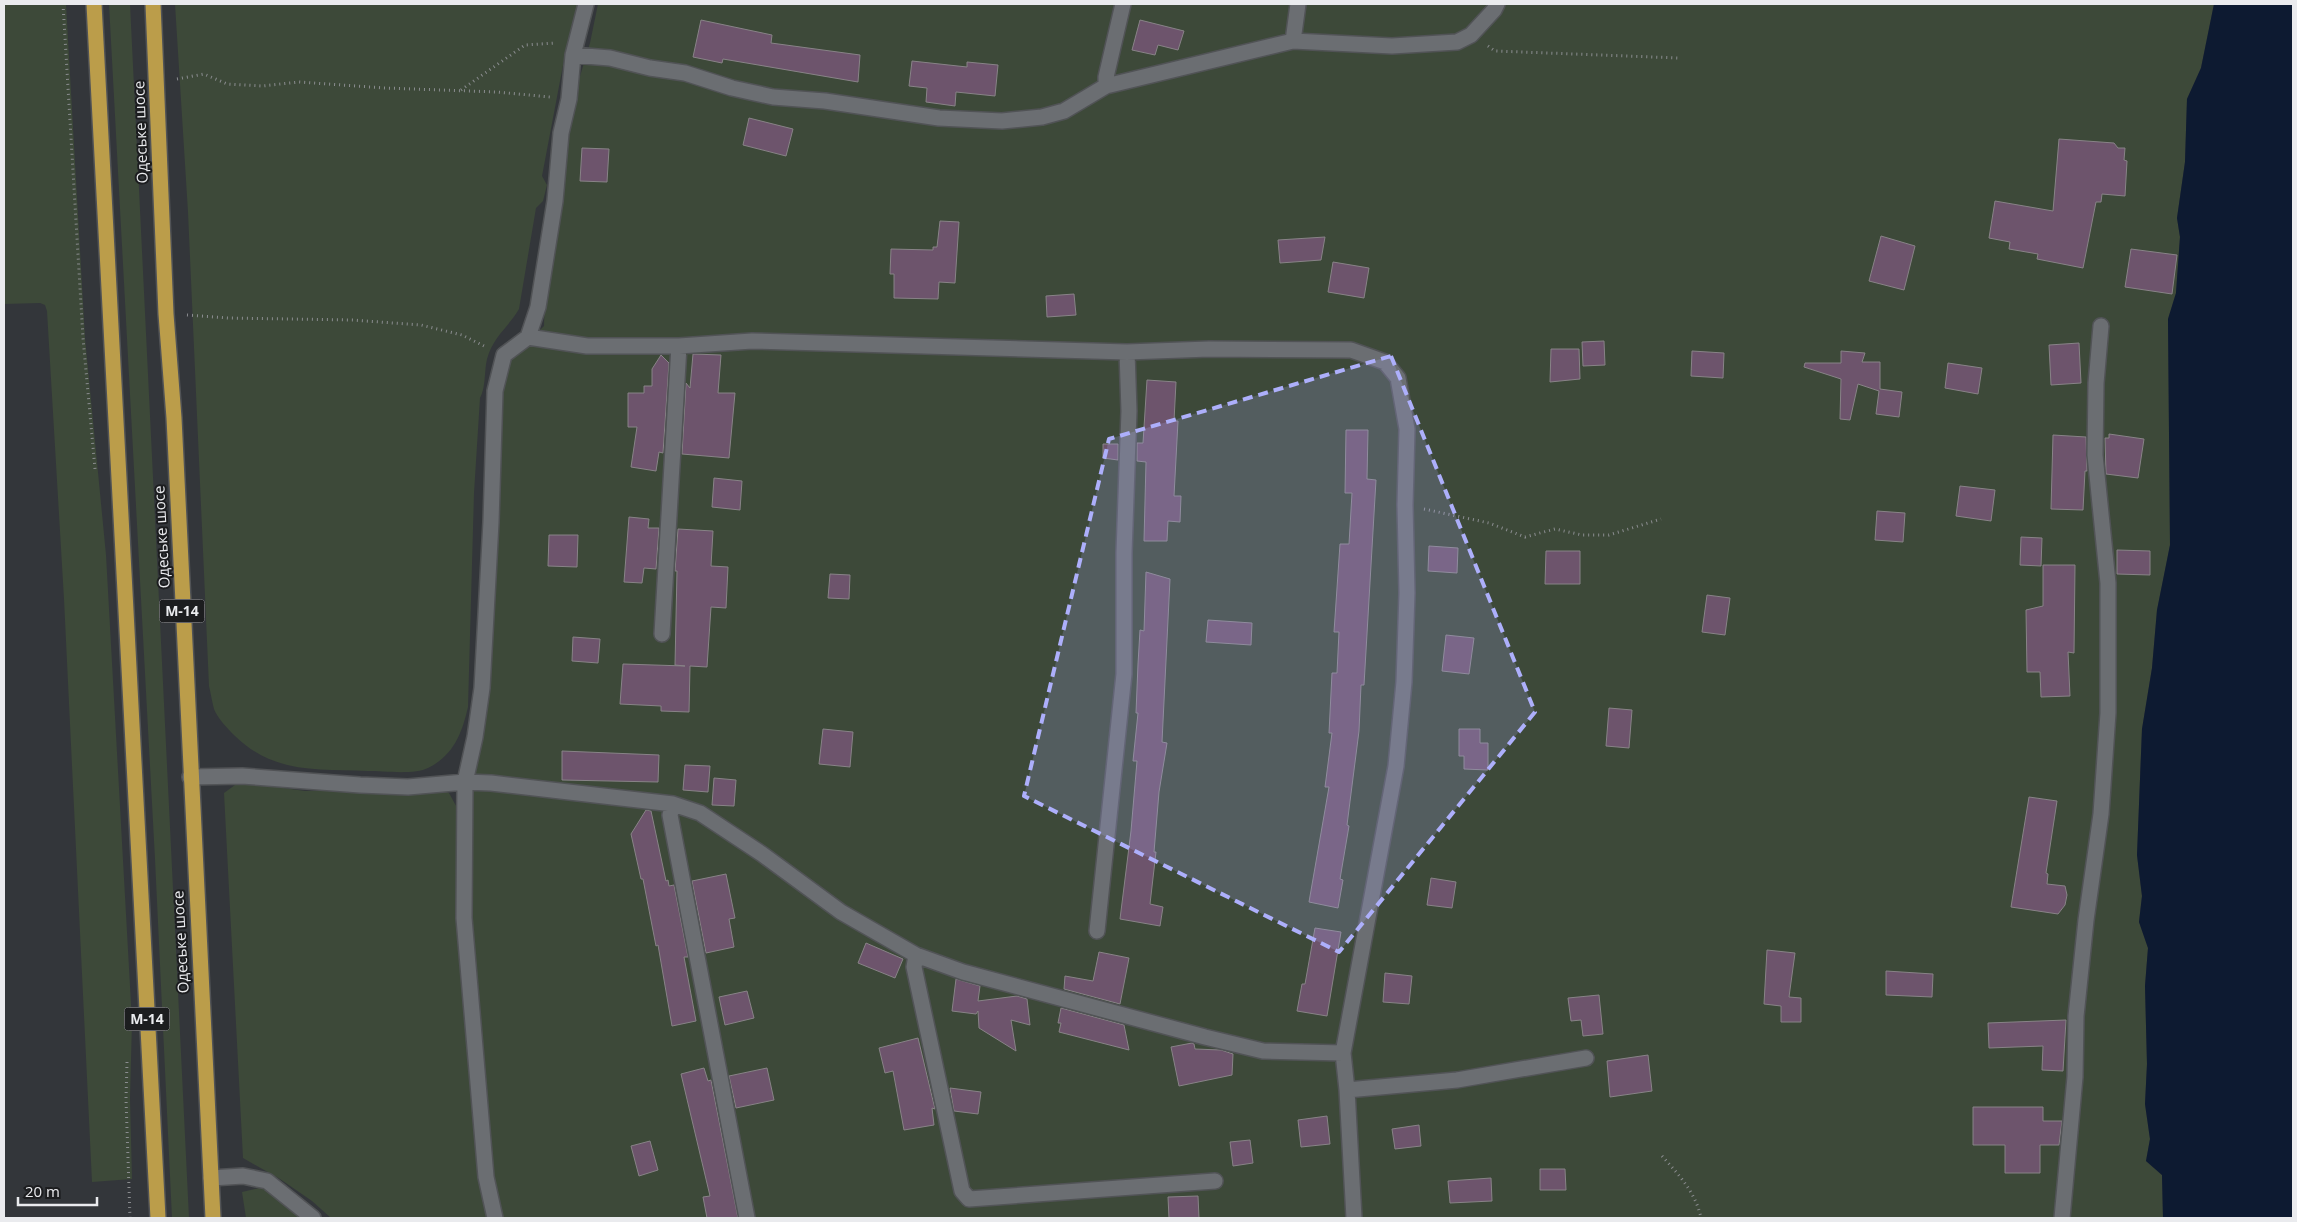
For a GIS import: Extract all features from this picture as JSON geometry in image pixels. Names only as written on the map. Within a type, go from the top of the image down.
[{"type":"highway","name":"М-14","points":[[94,4],[158,1218]]},
{"type":"highway","name":"Одеське шосе","points":[[153,4],[166,314],[174,418],[213,1218]]},
{"type":"lane","points":[[495,1218],[486,1176],[464,918],[465,782],[475,737],[482,688],[491,522],[495,391],[504,354],[528,338],[538,307],[555,201],[561,133],[569,99],[574,50],[586,4]]},
{"type":"lane","points":[[1106,86],[1106,77],[1123,4]]},
{"type":"lane","points":[[1293,41],[1298,4]]},
{"type":"lane","points":[[574,50],[650,68],[685,73],[732,88],[773,97],[825,101],[939,118],[1010,120],[1064,111],[1106,86],[1293,41],[1392,46],[1457,42],[1471,35],[1494,10],[1497,4]]},
{"type":"lane","points":[[2062,1218],[2075,1077],[2076,1016],[2086,920],[2101,814],[2108,713],[2108,583],[2095,455],[2096,384],[2101,326]]},
{"type":"lane","points":[[528,338],[587,346],[679,346],[752,340],[1127,352],[1208,349],[1351,350],[1385,362],[1398,378],[1404,404],[1408,453],[1405,505],[1407,593],[1404,682],[1396,766],[1343,1053],[1347,1090],[1354,1218]]},
{"type":"lane","points":[[662,634],[679,346]]},
{"type":"lane","points":[[1097,931],[1124,674],[1124,553],[1129,411],[1127,352]]},
{"type":"lane","points":[[190,776],[242,776],[360,786],[408,787],[465,782],[538,787],[674,804],[700,813],[762,854],[841,912],[916,955],[964,972],[1205,1038],[1263,1051],[1343,1053]]},
{"type":"lane","points":[[674,804],[670,815],[747,1218]]},
{"type":"lane","points":[[916,955],[914,967],[962,1191],[969,1198],[1215,1181]]},
{"type":"lane","points":[[1347,1090],[1457,1080],[1586,1058]]},
{"type":"lane","points":[[211,1178],[243,1176],[267,1181],[313,1218]]},
{"type":"path","points":[[63,4],[83,338],[96,476]]},
{"type":"path","points":[[1471,35],[1495,51],[1678,58]]},
{"type":"path","points":[[461,90],[525,45],[550,42],[574,50]]},
{"type":"path","points":[[157,82],[204,74],[227,84],[262,86],[300,82],[461,90],[569,99]]},
{"type":"path","points":[[166,314],[228,318],[352,320],[421,325],[462,335],[504,354]]},
{"type":"path","points":[[1405,505],[1489,523],[1525,536],[1555,529],[1582,535],[1609,535],[1661,519]]},
{"type":"path","points":[[127,1060],[126,1099],[130,1218]]},
{"type":"path","points":[[1662,1156],[1683,1180],[1698,1205],[1701,1218]]},
{"type":"highlighted area","points":[[1391,356],[1535,712],[1339,952],[1024,796],[1109,439]]},
{"type":"green space","points":[[4,4],[66,4],[85,338],[106,555],[132,1022],[130,1098],[132,1179],[92,1182],[64,599],[47,311],[45,305],[40,303],[4,304]]},
{"type":"green space","points":[[109,4],[130,4],[189,1218],[172,1218],[155,859]]},
{"type":"green space","points":[[175,4],[578,4],[564,60],[542,176],[547,185],[543,201],[536,208],[519,309],[493,344],[487,359],[480,398],[474,493],[468,707],[456,742],[437,763],[422,770],[399,772],[331,770],[297,767],[281,763],[265,757],[235,736],[226,727],[214,709],[209,686],[188,212]]},
{"type":"green space","points":[[598,4],[2214,4],[2201,68],[2187,99],[2185,162],[2177,218],[2180,237],[2176,293],[2168,319],[2170,545],[2157,610],[2152,668],[2142,729],[2137,855],[2142,896],[2139,922],[2148,948],[2145,986],[2147,1064],[2145,1104],[2150,1139],[2146,1161],[2162,1175],[2163,1218],[500,1218],[492,1188],[470,915],[472,775],[502,382],[510,359],[544,326],[545,286],[571,106],[590,43]]},
{"type":"green space","points":[[248,783],[305,791],[391,788],[441,790],[449,793],[461,815],[491,1218],[331,1218],[312,1201],[280,1179],[243,1158],[224,793],[235,785]]},
{"type":"green space","points":[[263,1187],[303,1218],[246,1218],[242,1192]]},
{"type":"water","points":[[2214,4],[2293,4],[2293,1218],[2163,1218],[2162,1175],[2146,1161],[2150,1139],[2145,1104],[2147,1064],[2145,986],[2148,948],[2139,922],[2142,896],[2137,855],[2142,729],[2152,668],[2157,610],[2170,545],[2168,319],[2176,293],[2180,237],[2177,218],[2185,162],[2187,99],[2201,68]]},
{"type":"building","points":[[701,20],[772,35],[771,43],[860,55],[858,82],[723,59],[722,63],[693,57]]},
{"type":"building","points":[[1140,20],[1184,31],[1178,50],[1158,45],[1155,55],[1132,50]]},
{"type":"building","points":[[912,61],[967,67],[967,62],[998,65],[995,96],[956,92],[955,106],[926,102],[927,88],[909,86]]},
{"type":"building","points":[[749,118],[793,129],[786,156],[743,145]]},
{"type":"building","points":[[2059,139],[2114,143],[2118,148],[2125,148],[2124,160],[2127,161],[2125,196],[2102,194],[2101,202],[2096,202],[2083,268],[2037,259],[2038,254],[2009,249],[2010,242],[1989,238],[1995,201],[2053,211]]},
{"type":"building","points":[[582,148],[609,149],[607,182],[580,181]]},
{"type":"building","points":[[940,221],[959,222],[955,283],[939,282],[938,299],[894,298],[894,274],[890,274],[891,249],[933,250],[933,247],[937,247]]},
{"type":"building","points":[[1881,236],[1915,246],[1904,290],[1869,281]]},
{"type":"building","points":[[1325,237],[1321,260],[1280,263],[1278,240]]},
{"type":"building","points":[[2131,249],[2177,255],[2172,294],[2125,287]]},
{"type":"building","points":[[1333,262],[1369,268],[1364,298],[1328,292]]},
{"type":"building","points":[[1074,294],[1076,315],[1047,317],[1046,296]]},
{"type":"building","points":[[1604,341],[1605,365],[1583,366],[1582,342]]},
{"type":"building","points":[[2079,343],[2081,383],[2051,385],[2049,345]]},
{"type":"building","points":[[1551,349],[1579,349],[1580,379],[1550,382]]},
{"type":"building","points":[[1692,351],[1724,353],[1723,378],[1691,376]]},
{"type":"building","points":[[1841,351],[1865,353],[1862,362],[1880,362],[1880,389],[1902,392],[1899,417],[1876,414],[1879,391],[1858,384],[1850,420],[1840,419],[1841,379],[1804,367],[1805,363],[1841,363]]},
{"type":"building","points":[[693,354],[721,355],[718,393],[735,393],[729,458],[682,454],[686,383],[690,388]]},
{"type":"building","points":[[661,355],[669,363],[663,453],[659,452],[656,471],[631,467],[637,427],[628,427],[628,393],[644,393],[644,386],[652,386],[652,369]]},
{"type":"building","points":[[1948,363],[1982,368],[1978,394],[1945,388]]},
{"type":"building","points":[[1147,380],[1176,382],[1174,421],[1178,421],[1174,496],[1181,496],[1180,522],[1168,521],[1167,541],[1144,541],[1146,462],[1137,461],[1137,443],[1143,443]]},
{"type":"building","points":[[1346,430],[1368,430],[1367,479],[1376,480],[1364,685],[1361,685],[1359,731],[1347,825],[1349,826],[1340,879],[1343,880],[1338,908],[1309,902],[1329,787],[1325,787],[1332,733],[1329,733],[1332,673],[1337,673],[1339,632],[1334,632],[1340,544],[1349,544],[1352,493],[1345,493]]},
{"type":"building","points":[[2109,434],[2144,439],[2138,478],[2106,474],[2105,438],[2109,438]]},
{"type":"building","points":[[2053,435],[2086,437],[2087,471],[2085,471],[2083,510],[2051,509]]},
{"type":"building","points":[[1103,444],[1118,444],[1118,460],[1103,458]]},
{"type":"building","points":[[714,478],[742,481],[740,510],[712,507]]},
{"type":"building","points":[[1960,486],[1995,490],[1991,521],[1956,516]]},
{"type":"building","points":[[1877,511],[1905,513],[1903,542],[1875,540]]},
{"type":"building","points":[[629,517],[649,519],[648,528],[659,528],[656,569],[644,568],[642,583],[624,582]]},
{"type":"building","points":[[678,529],[713,531],[711,566],[728,567],[726,608],[711,607],[707,667],[690,666],[689,712],[661,711],[661,706],[620,704],[623,664],[685,666],[675,665],[677,571],[675,571]]},
{"type":"building","points":[[549,535],[578,535],[577,567],[548,566]]},
{"type":"building","points":[[2021,537],[2042,538],[2041,566],[2020,565]]},
{"type":"building","points":[[1429,546],[1458,548],[1457,573],[1428,571]]},
{"type":"building","points":[[2117,550],[2150,551],[2150,575],[2117,574]]},
{"type":"building","points":[[1546,551],[1580,551],[1580,584],[1545,584]]},
{"type":"building","points":[[2043,565],[2075,565],[2074,653],[2068,652],[2070,696],[2041,697],[2040,672],[2027,672],[2026,610],[2043,606]]},
{"type":"building","points":[[1146,572],[1170,579],[1162,742],[1167,743],[1159,792],[1154,852],[1156,852],[1150,904],[1163,907],[1160,926],[1120,919],[1131,831],[1137,761],[1133,761],[1138,713],[1136,713],[1140,630],[1144,631]]},
{"type":"building","points":[[830,574],[850,575],[849,599],[828,598]]},
{"type":"building","points":[[1707,595],[1730,598],[1725,635],[1702,632]]},
{"type":"building","points":[[1208,620],[1252,623],[1251,645],[1206,642]]},
{"type":"building","points":[[1446,635],[1474,638],[1469,674],[1442,671]]},
{"type":"building","points":[[573,637],[600,639],[598,663],[572,661]]},
{"type":"building","points":[[1609,708],[1632,710],[1629,748],[1606,746]]},
{"type":"building","points":[[823,729],[853,732],[850,767],[819,764]]},
{"type":"building","points":[[1459,729],[1480,729],[1480,743],[1488,743],[1488,770],[1464,769],[1464,756],[1459,756]]},
{"type":"building","points":[[562,751],[659,755],[658,782],[562,780]]},
{"type":"building","points":[[685,765],[710,766],[708,792],[683,790]]},
{"type":"building","points":[[714,778],[736,780],[734,806],[712,805]]},
{"type":"building","points":[[2029,797],[2057,801],[2046,873],[2048,874],[2047,884],[2065,886],[2067,895],[2065,905],[2058,914],[2011,907]]},
{"type":"building","points":[[646,810],[651,811],[666,881],[668,880],[669,886],[674,885],[688,957],[684,957],[696,1021],[672,1026],[658,945],[656,946],[643,879],[641,879],[631,834]]},
{"type":"building","points":[[726,874],[735,918],[729,919],[734,947],[706,953],[692,881]]},
{"type":"building","points":[[1431,878],[1456,882],[1452,908],[1427,905]]},
{"type":"building","points":[[1315,928],[1341,932],[1327,1016],[1297,1011],[1302,984],[1305,984]]},
{"type":"building","points":[[866,943],[903,959],[895,978],[858,963]]},
{"type":"building","points":[[1767,950],[1795,953],[1789,997],[1801,998],[1801,1022],[1781,1022],[1781,1006],[1764,1004]]},
{"type":"building","points":[[1099,952],[1129,958],[1120,1004],[1064,989],[1065,976],[1093,981]]},
{"type":"building","points":[[1886,971],[1933,974],[1932,997],[1886,995]]},
{"type":"building","points":[[1385,973],[1412,976],[1409,1004],[1383,1002]]},
{"type":"building","points":[[956,979],[980,986],[978,1001],[1017,996],[1027,999],[1030,1025],[1011,1020],[1016,1051],[979,1028],[978,1011],[976,1014],[952,1011]]},
{"type":"building","points":[[747,991],[754,1018],[725,1025],[719,997]]},
{"type":"building","points":[[1599,995],[1603,1034],[1583,1036],[1581,1020],[1571,1021],[1568,998]]},
{"type":"building","points":[[1061,1008],[1124,1025],[1129,1050],[1059,1032],[1061,1023],[1058,1023]]},
{"type":"building","points":[[2066,1020],[2063,1071],[2042,1070],[2043,1046],[1989,1048],[1988,1023]]},
{"type":"building","points":[[918,1038],[935,1109],[932,1108],[934,1125],[904,1130],[893,1071],[885,1073],[879,1048]]},
{"type":"building","points":[[1192,1043],[1195,1049],[1221,1050],[1233,1054],[1232,1075],[1179,1086],[1171,1047]]},
{"type":"building","points":[[1648,1055],[1652,1091],[1610,1097],[1607,1061]]},
{"type":"building","points":[[704,1068],[708,1081],[711,1080],[738,1218],[707,1218],[703,1197],[710,1196],[681,1074]]},
{"type":"building","points":[[767,1068],[774,1100],[736,1108],[729,1076]]},
{"type":"building","points":[[950,1088],[981,1092],[978,1114],[954,1111]]},
{"type":"building","points":[[1973,1107],[2043,1107],[2043,1121],[2062,1121],[2059,1145],[2040,1145],[2040,1173],[2005,1173],[2005,1145],[1973,1145]]},
{"type":"building","points":[[1327,1116],[1330,1144],[1301,1147],[1298,1120]]},
{"type":"building","points":[[1419,1125],[1421,1146],[1395,1149],[1392,1129]]},
{"type":"building","points":[[1250,1140],[1253,1163],[1233,1166],[1230,1142]]},
{"type":"building","points":[[650,1141],[658,1170],[639,1176],[631,1146]]},
{"type":"building","points":[[1540,1169],[1565,1169],[1566,1190],[1540,1190]]},
{"type":"building","points":[[1491,1178],[1492,1201],[1450,1203],[1448,1181]]},
{"type":"building","points":[[1198,1196],[1199,1218],[1169,1218],[1168,1197]]}]
